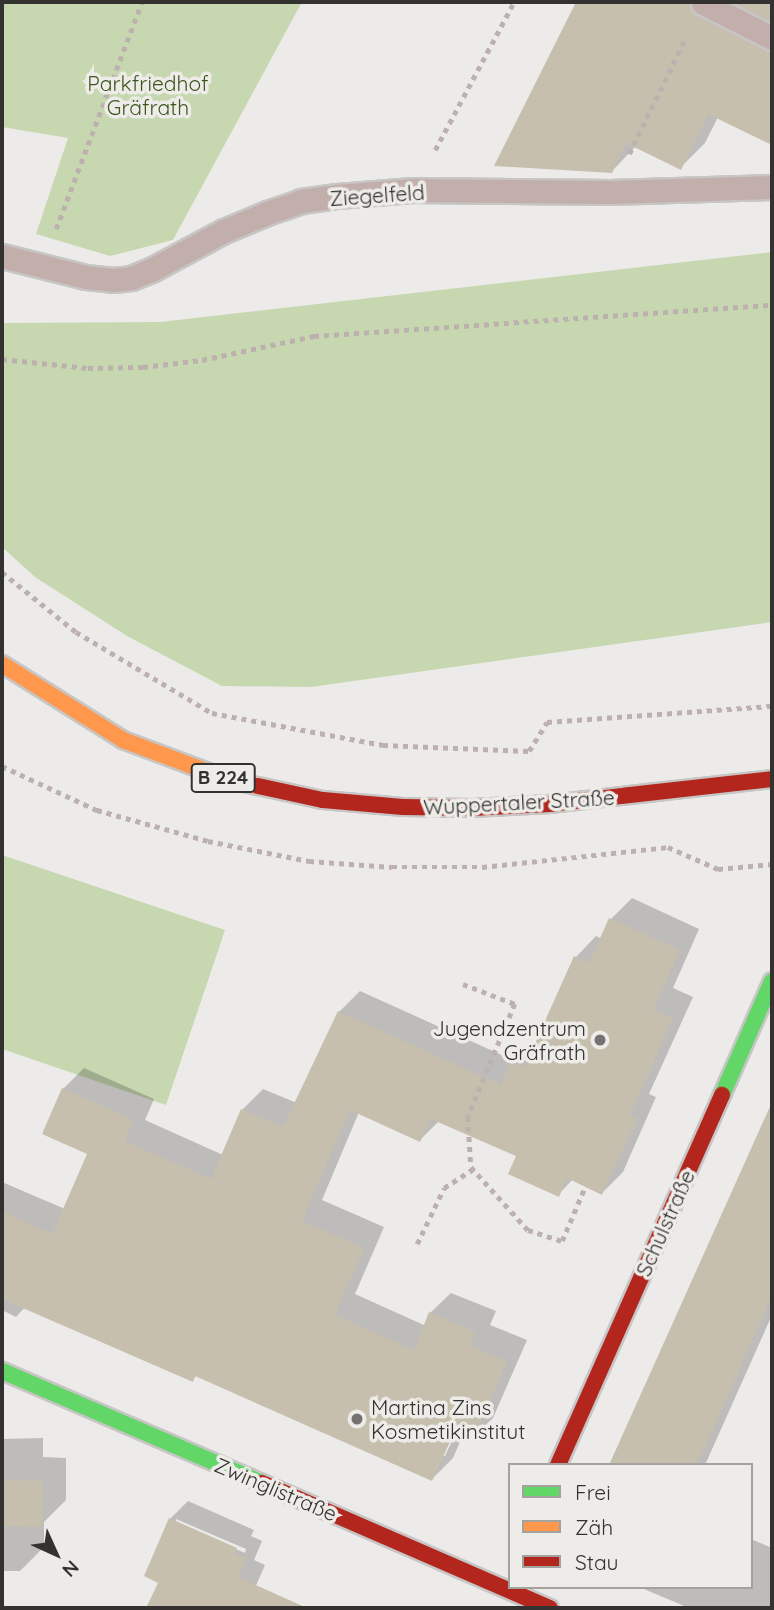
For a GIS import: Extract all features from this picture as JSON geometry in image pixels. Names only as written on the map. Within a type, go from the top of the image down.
[{"type":"street","name":"Wuppertaler Straße","points":[[2,664],[53,699],[136,746],[227,779],[323,800],[403,807],[497,807],[551,804],[772,779]]},
{"type":"street","name":"Schulstraße","points":[[559,1463],[772,981]]},
{"type":"street","name":"Zwinglistraße","points":[[2,1371],[550,1608]]},
{"type":"lane","points":[[702,3],[772,38]]},
{"type":"lane","name":"Ziegelfeld","points":[[2,256],[86,277],[131,278],[153,270],[224,231],[301,201],[413,191],[610,192],[772,187]]},
{"type":"path","points":[[42,266],[142,2]]},
{"type":"path","points":[[413,191],[514,2]]},
{"type":"path","points":[[610,192],[702,3]]},
{"type":"path","points":[[2,359],[88,368],[143,367],[202,360],[314,336],[772,305]]},
{"type":"path","points":[[2,572],[76,632],[212,713],[383,745],[529,751],[547,722],[772,706]]},
{"type":"path","points":[[463,984],[515,1004],[468,1116],[473,1169],[528,1230],[562,1241],[585,1187]]},
{"type":"path","points":[[417,1244],[444,1188],[473,1169]]},
{"type":"green space","name":"Parkfriedhof Gräfrath","points":[[2,2],[302,2],[173,240],[110,256],[36,234],[68,138],[2,127]]},
{"type":"green space","points":[[772,252],[772,622],[311,687],[222,686],[127,636],[35,577],[2,547],[2,323],[160,322]]},
{"type":"green space","points":[[2,855],[225,930],[166,1105],[2,1049]]},
{"type":"building","points":[[576,2],[689,2],[691,10],[697,15],[772,52],[772,145],[708,114],[681,170],[626,143],[612,173],[494,166]]},
{"type":"building","points":[[731,2],[772,2],[772,22]]},
{"type":"building","points":[[609,918],[680,950],[653,1009],[673,1018],[630,1115],[637,1119],[602,1195],[567,1178],[559,1197],[508,1174],[516,1156],[431,1119],[420,1142],[350,1110],[302,1221],[364,1248],[335,1315],[414,1350],[429,1312],[476,1332],[470,1346],[507,1361],[473,1441],[454,1433],[432,1481],[195,1376],[193,1382],[2,1299],[2,1211],[52,1234],[87,1154],[42,1134],[62,1088],[134,1120],[125,1141],[211,1179],[241,1109],[283,1127],[338,1011],[501,1085],[511,1062],[524,1068],[574,956],[589,963]]},
{"type":"building","points":[[772,1102],[772,1295],[712,1432],[697,1463],[610,1463]]},
{"type":"building","points":[[2,1480],[43,1481],[42,1527],[2,1526]]},
{"type":"building","points":[[169,1518],[237,1548],[235,1554],[246,1558],[238,1577],[307,1608],[146,1608],[158,1583],[144,1576]]},
{"type":"traffic: fast","points":[[722,1095],[772,981]]},
{"type":"traffic: fast","points":[[2,1371],[262,1483]]},
{"type":"traffic: slow","points":[[2,664],[123,740],[227,779],[258,786]]},
{"type":"traffic: jam","points":[[258,786],[323,800],[403,807],[471,808],[550,804],[772,779]]},
{"type":"traffic: jam","points":[[559,1463],[722,1095]]},
{"type":"traffic: jam","points":[[262,1483],[550,1608]]},
{"type":"place","name":"Jugendzentrum Gräfrath","points":[[600,1040]]},
{"type":"place","name":"Martina Zins Kosmetikinstitut","points":[[357,1419]]}]
